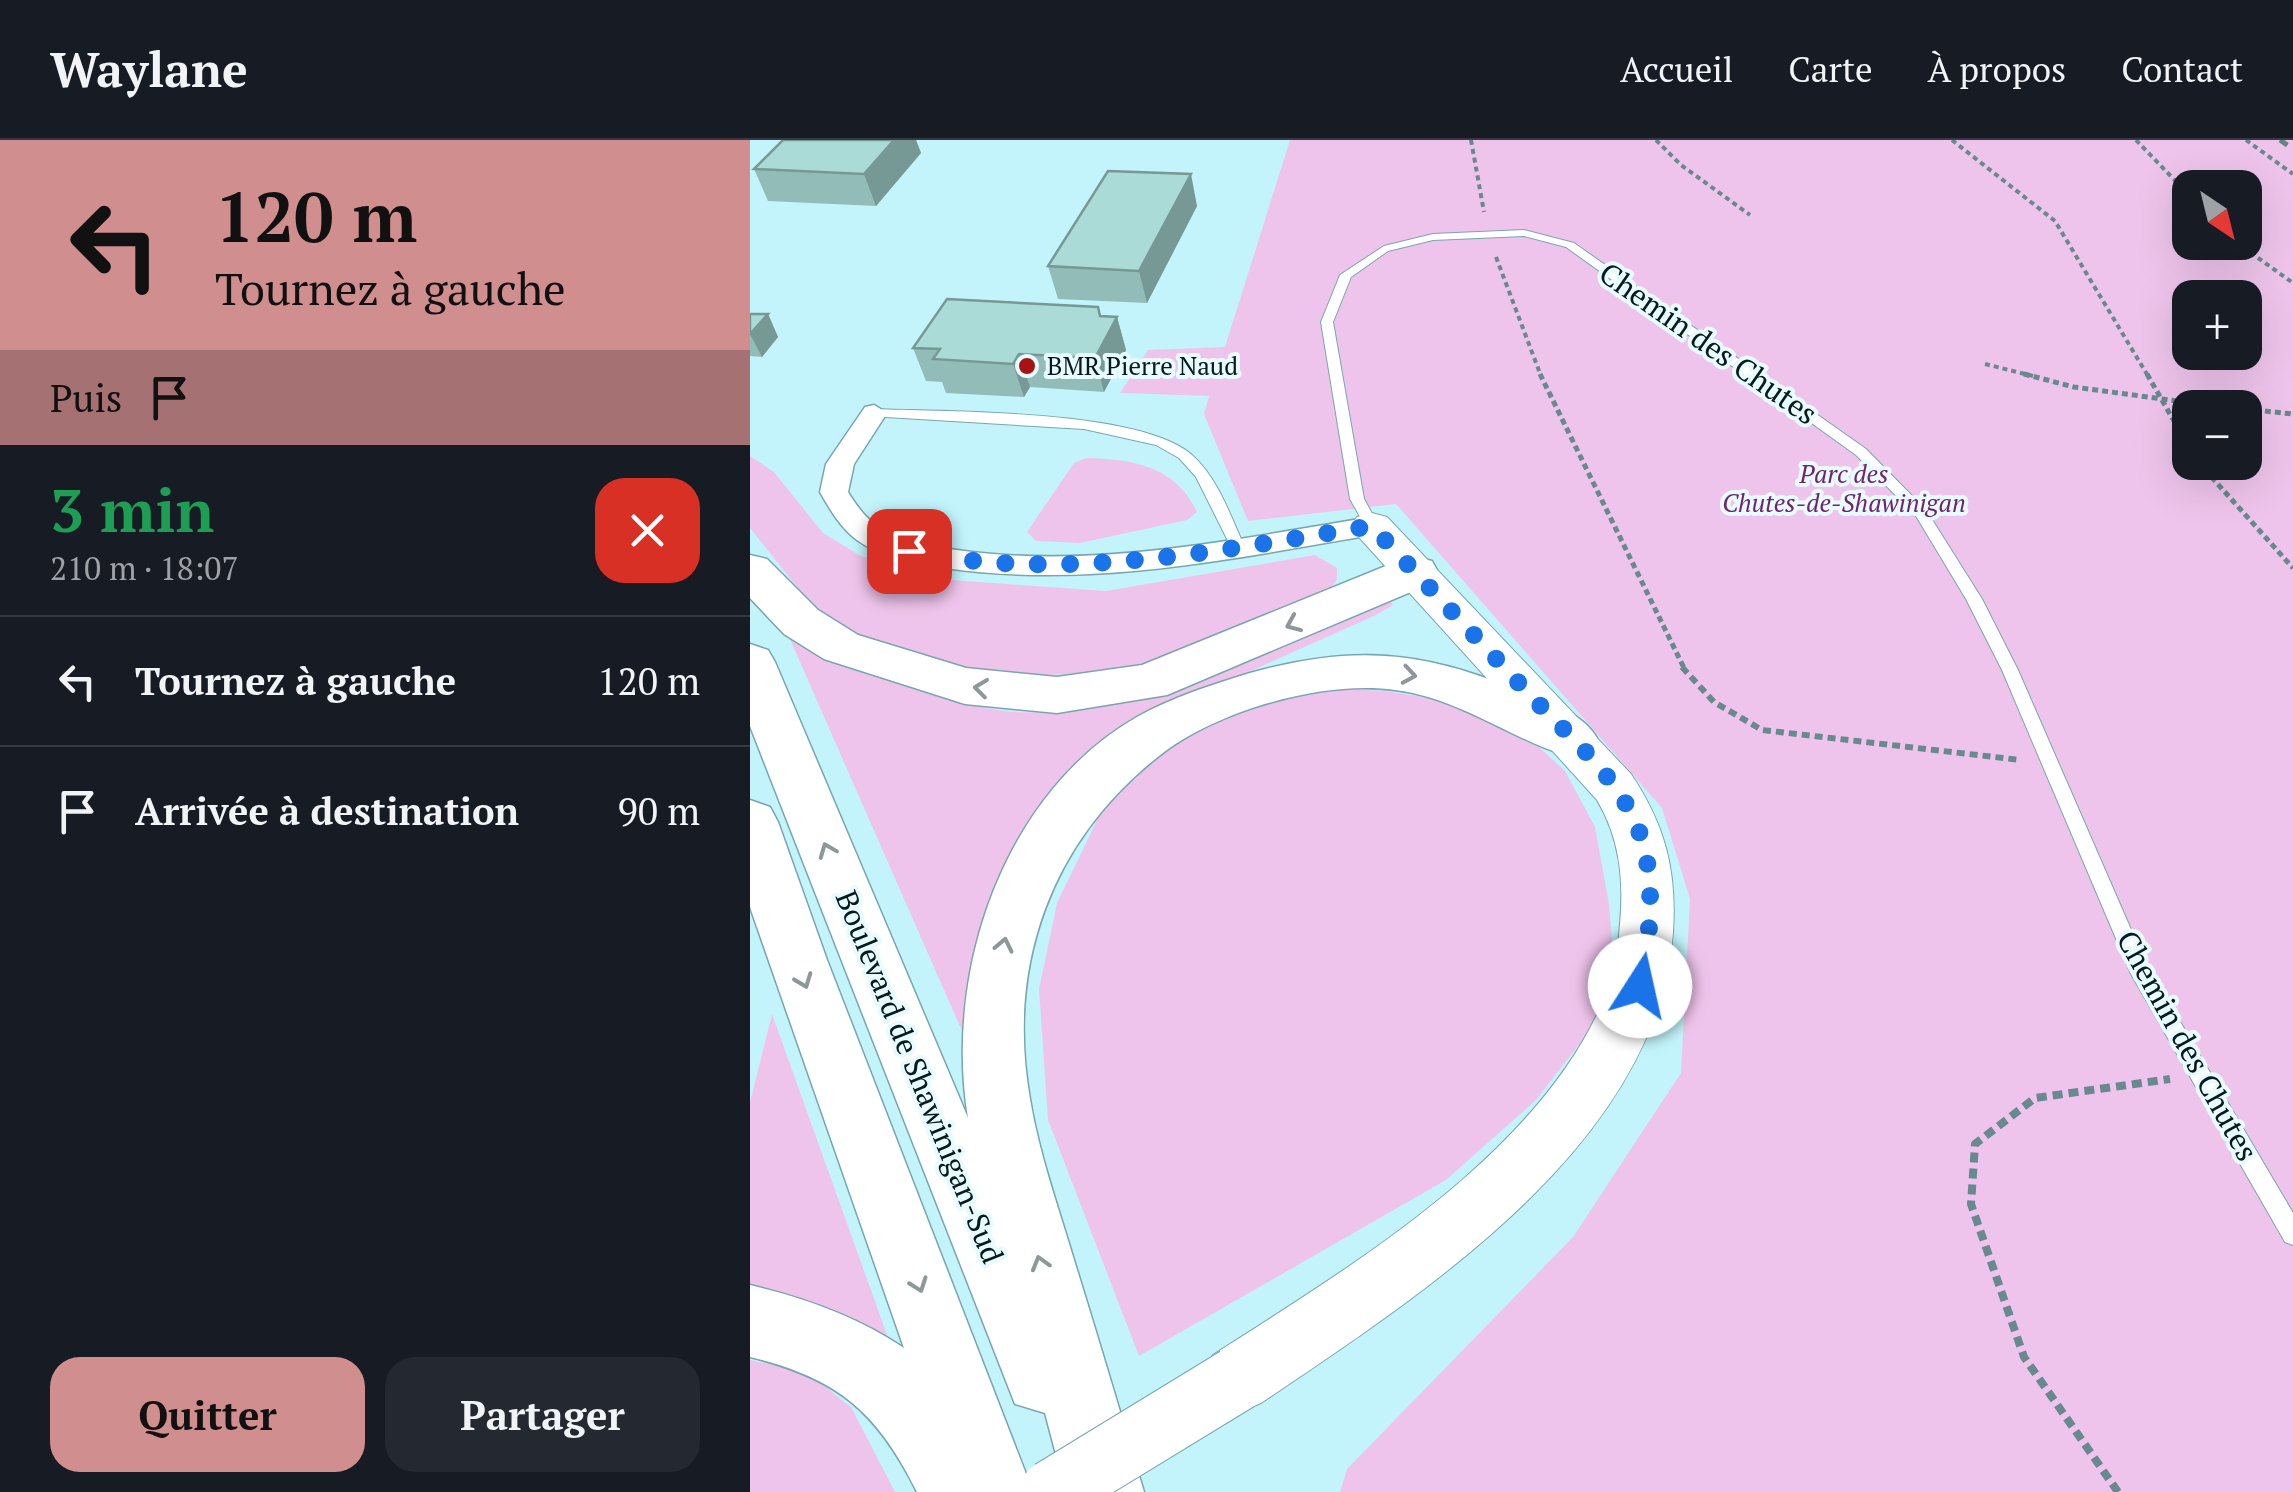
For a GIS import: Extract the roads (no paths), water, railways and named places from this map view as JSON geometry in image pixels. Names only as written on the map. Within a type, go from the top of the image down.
[{"type":"main road","points":[[750,570],[800,622],[841,647],[965,686],[1057,696],[1149,682],[1427,585]]},
{"type":"main road","points":[[1105,1492],[1001,1124],[993,1054],[997,977],[1010,914],[1034,857],[1067,811],[1101,774],[1143,738],[1427,585]]},
{"type":"main road","name":"Boulevard de Shawinigan-Sud","points":[[750,662],[1088,1492]]},
{"type":"main road","points":[[1232,693],[1322,674],[1392,672],[1459,685],[1572,738]]},
{"type":"main road","points":[[750,822],[796,960],[994,1492]]},
{"type":"main road","points":[[750,1320],[806,1333],[862,1363],[911,1408],[958,1492]]},
{"type":"street","points":[[874,413],[840,464],[834,492],[847,516],[874,538],[909,551],[968,563],[1038,566],[1124,562],[1372,526],[1572,738],[1614,788],[1637,827],[1646,868],[1648,947],[1640,986],[1597,1073],[1516,1173],[1437,1242],[1237,1379],[1052,1492]]},
{"type":"lane","name":"Chemin des Chutes","points":[[1372,526],[1357,499],[1326,322],[1346,275],[1384,249],[1433,237],[1524,233],[1570,245],[1861,452],[1920,513],[1974,599],[2010,670],[2138,968],[2293,1234]]},
{"type":"lane","points":[[874,413],[1084,426],[1146,436],[1183,453],[1208,486],[1238,548]]},
{"type":"railway","points":[[2280,140],[2293,149]]},
{"type":"place","name":"BMR Pierre Naud","points":[[1027,366]]},
{"type":"park label","name":"Parc des Chutes-de-Shawinigan","points":[[1844,488]]}]
